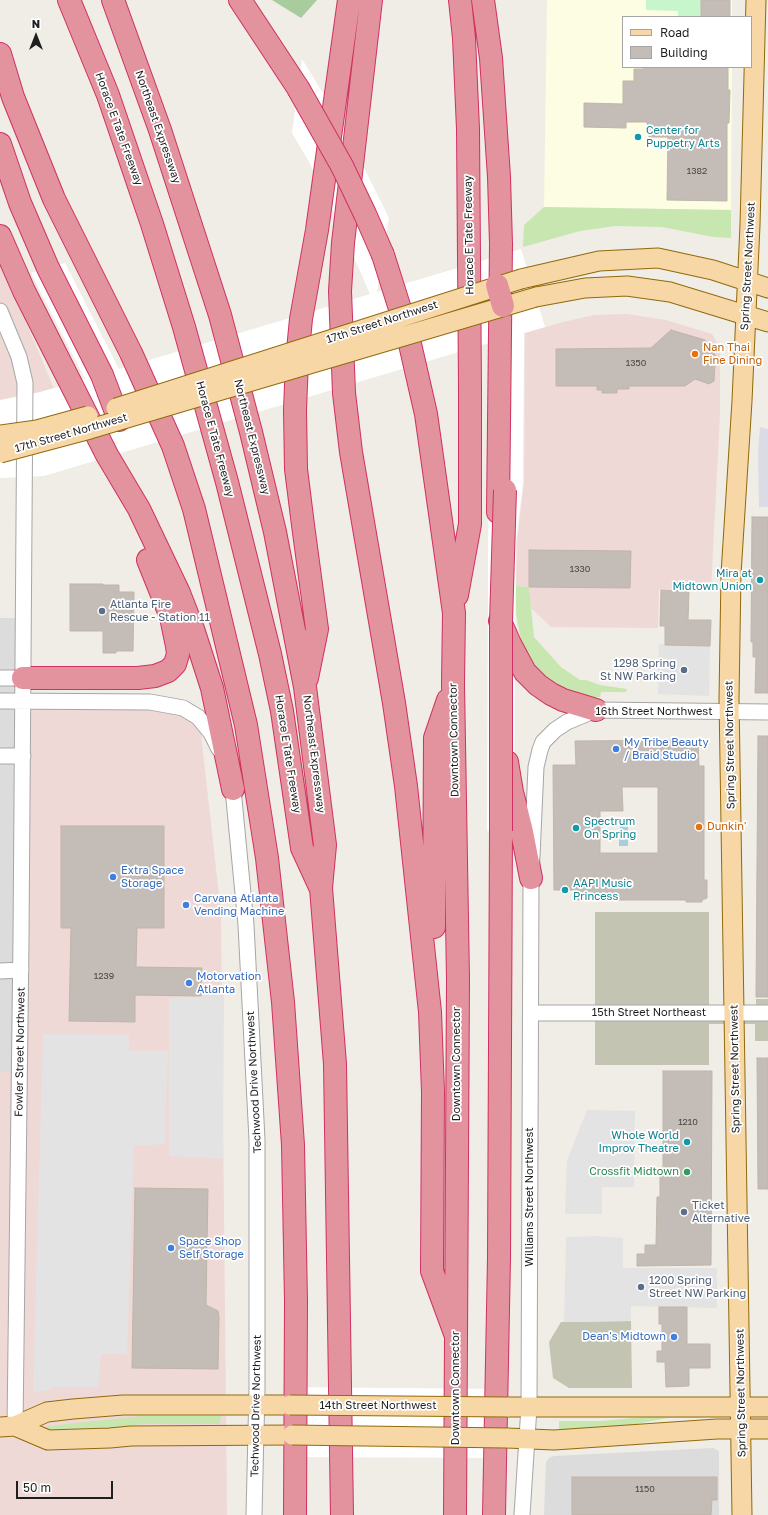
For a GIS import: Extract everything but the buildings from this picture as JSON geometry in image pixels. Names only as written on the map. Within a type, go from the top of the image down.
[{"type":"highway","name":"Horace E Tate Freeway","points":[[69,0],[108,95],[152,224],[186,334],[227,482],[270,654],[282,711],[302,848],[321,888]]},
{"type":"highway","name":"Northeast Expressway","points":[[113,0],[160,130],[220,315],[252,432],[275,532],[305,687],[325,845],[321,888]]},
{"type":"highway","points":[[240,0],[298,88],[342,166],[383,255],[407,331],[426,414],[454,613]]},
{"type":"highway","points":[[305,687],[318,628],[296,469],[295,410],[297,360],[305,298],[317,230],[349,0]]},
{"type":"highway","points":[[371,0],[343,243],[340,291],[344,393],[351,452],[394,703],[406,786],[430,1012],[433,1092],[432,1271],[456,1336]]},
{"type":"highway","name":"Horace E Tate Freeway","points":[[454,613],[470,524],[468,128],[464,38],[460,0]]},
{"type":"highway","points":[[483,0],[492,80],[500,185],[499,704],[504,747],[512,792],[531,878]]},
{"type":"highway","points":[[0,54],[13,97],[54,198],[131,353],[173,446],[194,508],[246,726],[268,858],[283,1002],[293,1145],[296,1301],[295,1515]]},
{"type":"highway","points":[[0,144],[20,203],[48,268],[102,375],[117,414]]},
{"type":"highway","points":[[0,236],[24,290],[107,455],[139,509],[179,593],[193,628],[212,688],[233,789]]},
{"type":"highway","points":[[494,1515],[499,1258],[501,622],[507,339],[503,306],[497,285]]},
{"type":"highway","points":[[23,678],[138,678],[155,676],[168,671],[175,664],[178,650],[171,617],[128,513],[107,455]]},
{"type":"highway","points":[[211,577],[222,660],[233,789]]},
{"type":"highway","name":"Downtown Connector","points":[[454,613],[453,683],[458,979],[455,1515]]},
{"type":"highway","points":[[498,614],[510,644],[525,672],[538,685],[551,694],[596,710]]},
{"type":"highway","points":[[430,1012],[434,978],[433,880],[435,738],[453,683]]},
{"type":"highway","points":[[321,888],[335,1064],[342,1515]]},
{"type":"main road","name":"Spring Street Northwest","points":[[742,1515],[729,712],[731,574],[748,281],[756,0]]},
{"type":"main road","name":"17th Street Northwest","points":[[0,453],[29,446],[117,414],[497,285],[529,276],[599,261],[658,258],[713,270],[768,288]]},
{"type":"main road","name":"17th Street Northwest","points":[[0,435],[37,430],[117,414],[536,297],[585,288],[627,286],[670,292],[768,322]]},
{"type":"main road","name":"14th Street Northwest","points":[[7,1427],[47,1412],[123,1405],[768,1408]]},
{"type":"main road","points":[[7,1427],[48,1440],[102,1439],[131,1436],[292,1435],[554,1440],[666,1432],[768,1429]]},
{"type":"street","name":"Fowler Street Northwest","points":[[0,311],[20,357],[25,382],[21,970],[7,1427]]},
{"type":"street","points":[[0,678],[23,678]]},
{"type":"street","points":[[0,701],[23,701]]},
{"type":"street","name":"Techwood Drive Northwest","points":[[23,701],[150,702],[183,708],[198,717],[211,733],[222,755],[233,789],[246,924],[257,1140],[254,1515]]},
{"type":"street","name":"16th Street Northwest","points":[[531,878],[536,768],[540,750],[548,736],[555,730],[567,722],[596,710],[768,712]]},
{"type":"street","points":[[0,756],[23,756]]},
{"type":"street","name":"Williams Street Northwest","points":[[522,1515],[529,1407],[531,878]]},
{"type":"street","points":[[0,971],[21,970]]},
{"type":"street","name":"15th Street Northeast","points":[[531,1013],[768,1013]]},
{"type":"shaded area","name":"Center for Puppetry Arts","points":[[547,0],[732,0],[732,16],[622,16],[622,68],[732,68],[731,210],[544,207]]},
{"type":"shaded area","points":[[0,260],[66,417],[0,431]]},
{"type":"shaded area","points":[[627,314],[666,320],[712,334],[720,349],[720,414],[711,590],[659,589],[658,628],[551,627],[531,608],[529,587],[516,586],[517,541],[524,483],[525,333],[594,315]]},
{"type":"shaded area","points":[[760,427],[768,429],[768,507],[759,507],[758,452]]},
{"type":"shaded area","points":[[0,618],[17,618],[20,1072],[0,1072]]},
{"type":"shaded area","name":"1298 Spring St NW Parking","points":[[659,644],[710,646],[709,696],[658,694]]},
{"type":"shaded area","points":[[20,705],[198,707],[221,913],[227,1515],[0,1515],[0,1072],[20,1072]]},
{"type":"shaded area","points":[[595,912],[709,912],[709,1005],[756,1006],[756,999],[768,999],[768,1041],[755,1041],[755,1024],[709,1024],[709,1065],[595,1065]]},
{"type":"shaded area","points":[[224,995],[223,1159],[169,1156],[169,998]]},
{"type":"shaded area","points":[[43,1034],[129,1035],[129,1051],[168,1051],[165,1144],[134,1146],[127,1354],[101,1354],[98,1387],[56,1387],[33,1393]]},
{"type":"shaded area","points":[[587,1110],[635,1111],[634,1187],[602,1187],[602,1214],[565,1214],[567,1160]]},
{"type":"shaded area","name":"1200 Spring Street NW Parking","points":[[598,1236],[623,1238],[623,1268],[717,1268],[717,1308],[631,1306],[631,1321],[564,1322],[566,1237]]},
{"type":"shaded area","points":[[631,1321],[632,1388],[569,1388],[553,1378],[549,1342],[561,1322]]},
{"type":"shaded area","points":[[713,1448],[719,1451],[719,1515],[544,1515],[546,1462],[549,1458],[554,1456]]},
{"type":"green space","points":[[272,0],[317,0],[301,18]]},
{"type":"green space","points":[[646,0],[701,0],[701,16],[678,16],[678,11],[646,10]]},
{"type":"green space","points":[[544,207],[731,210],[731,238],[713,237],[662,227],[615,226],[580,231],[523,247],[524,225]]},
{"type":"green space","points":[[516,586],[529,587],[534,637],[561,667],[580,680],[627,689],[626,692],[601,692],[600,697],[586,697],[570,694],[552,684],[527,659],[522,648],[516,613]]},
{"type":"green space","points":[[667,1415],[704,1416],[701,1418],[667,1418],[600,1431],[559,1432],[559,1421],[600,1421]]},
{"type":"green space","points":[[142,1416],[221,1416],[220,1424],[144,1424],[71,1432],[48,1432],[44,1430],[48,1426]]},
{"type":"water","points":[[619,818],[628,818],[628,846],[619,846],[619,838],[621,838]]},
{"type":"pier","points":[[302,59],[343,126],[389,218],[377,292],[521,249],[545,327],[524,333],[523,483],[516,541],[514,831],[487,831],[489,343],[44,476],[0,478],[0,400],[40,392],[85,379],[31,273],[65,263],[119,369],[370,294],[341,227],[309,162],[292,133]]},
{"type":"pier","points":[[284,1387],[507,1389],[507,1458],[284,1457]]},
{"type":"place","name":"Center for Puppetry Arts","points":[[638,137]]},
{"type":"place","name":"Nan Thai Fine Dining","points":[[695,354]]},
{"type":"place","name":"Mira at Midtown Union","points":[[760,580]]},
{"type":"place","name":"Atlanta Fire Rescue - Station 11","points":[[102,611]]},
{"type":"place","name":"1298 Spring St NW Parking","points":[[684,670]]},
{"type":"place","name":"My Tribe Beauty / Braid Studio","points":[[616,749]]},
{"type":"place","name":"Dunkin'","points":[[699,827]]},
{"type":"place","name":"Spectrum On Spring","points":[[576,828]]},
{"type":"place","name":"Extra Space Storage","points":[[113,877]]},
{"type":"place","name":"AAPI Music Princess","points":[[565,890]]},
{"type":"place","name":"Carvana Atlanta Vending Machine","points":[[186,905]]},
{"type":"place","name":"Motorvation Atlanta","points":[[189,983]]},
{"type":"place","name":"Whole World Improv Theatre","points":[[687,1142]]},
{"type":"place","name":"Crossfit Midtown","points":[[687,1172]]},
{"type":"place","name":"Ticket Alternative","points":[[684,1212]]},
{"type":"place","name":"Space Shop Self Storage","points":[[171,1248]]},
{"type":"place","name":"1200 Spring Street NW Parking","points":[[641,1287]]},
{"type":"place","name":"Dean's Midtown","points":[[674,1337]]}]
